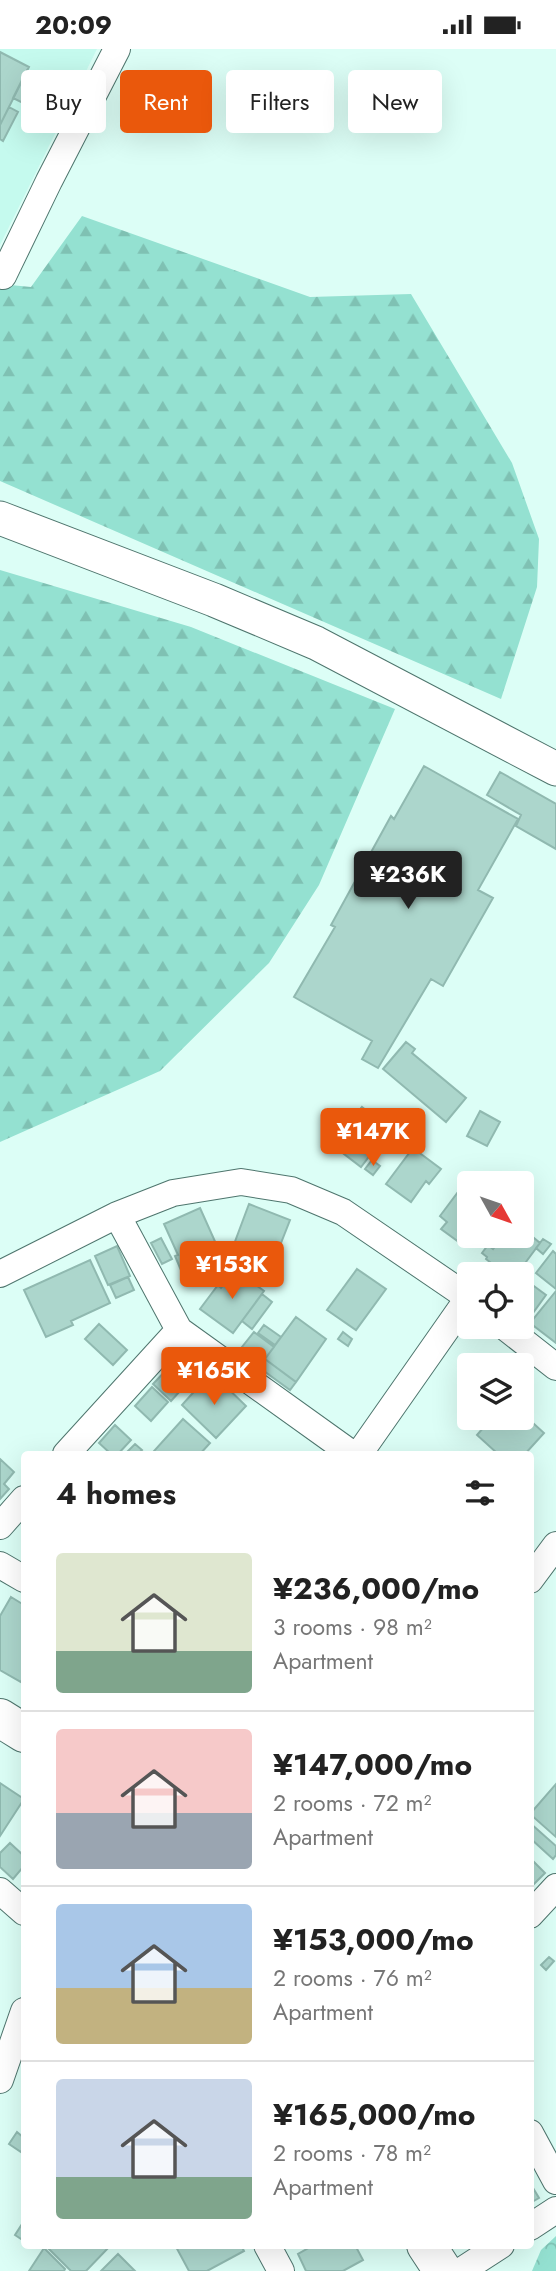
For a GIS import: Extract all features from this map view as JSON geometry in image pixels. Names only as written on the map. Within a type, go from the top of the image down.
[{"type":"main road","points":[[0,1719],[21,1731]]},
{"type":"main road","points":[[429,2249],[443,2271]]},
{"type":"street","points":[[0,275],[3,276],[117,49]]},
{"type":"street","points":[[0,518],[214,600],[316,643],[556,769]]},
{"type":"street","points":[[0,1274],[117,1215],[173,1193],[241,1182],[291,1190],[342,1212],[457,1289]]},
{"type":"street","points":[[117,1215],[179,1330],[348,1451]]},
{"type":"street","points":[[361,1451],[457,1314]]},
{"type":"street","points":[[69,1451],[179,1330]]},
{"type":"street","points":[[520,1339],[556,1367]]},
{"type":"street","points":[[0,1526],[21,1502]]},
{"type":"street","points":[[534,1575],[556,1545]]},
{"type":"street","points":[[0,1565],[21,1578]]},
{"type":"street","points":[[534,1911],[556,1887]]},
{"type":"street","points":[[0,1891],[21,1909]]},
{"type":"street","points":[[0,2080],[21,2020]]},
{"type":"street","points":[[534,2140],[556,2181]]},
{"type":"street","points":[[534,2224],[556,2210]]},
{"type":"street","points":[[269,2249],[281,2271]]},
{"type":"street","points":[[461,2271],[495,2249]]},
{"type":"shaded area","points":[[0,49],[97,49],[87,70],[21,70],[21,133],[55,133],[0,245]]},
{"type":"green space","points":[[82,216],[310,297],[411,294],[512,463],[539,539],[537,587],[501,699],[0,481],[0,284],[31,287]]},
{"type":"green space","points":[[0,570],[191,627],[395,709],[319,885],[269,963],[160,1071],[0,1142]]},
{"type":"green space","points":[[556,2236],[556,2271],[532,2271],[541,2250]]},
{"type":"building","points":[[0,52],[29,67],[28,70],[21,70],[21,83],[0,125]]},
{"type":"building","points":[[21,82],[21,102],[13,98]]},
{"type":"building","points":[[9,107],[18,112],[3,141],[0,139],[0,125]]},
{"type":"building","points":[[424,766],[518,819],[478,890],[493,898],[443,986],[431,979],[378,1068],[362,1059],[372,1041],[294,997],[335,927],[331,925],[391,816],[394,819]]},
{"type":"building","points":[[500,772],[556,804],[556,849],[516,826],[521,815],[487,795]]},
{"type":"building","points":[[406,1042],[415,1049],[412,1053],[466,1098],[446,1122],[383,1069]]},
{"type":"building","points":[[362,1107],[390,1129],[361,1167],[331,1144]]},
{"type":"building","points":[[480,1111],[500,1122],[487,1146],[467,1136]]},
{"type":"building","points":[[413,1148],[441,1169],[429,1184],[426,1181],[411,1202],[386,1184]]},
{"type":"building","points":[[372,1160],[380,1166],[373,1175],[365,1169]]},
{"type":"building","points":[[457,1193],[457,1241],[441,1229],[447,1222],[440,1216]]},
{"type":"building","points":[[249,1204],[290,1220],[270,1271],[230,1255]]},
{"type":"building","points":[[200,1208],[222,1257],[183,1275],[175,1256],[178,1255],[164,1224]]},
{"type":"building","points":[[161,1238],[172,1259],[162,1264],[151,1243]]},
{"type":"building","points":[[534,1238],[540,1243],[526,1262],[490,1262],[482,1253],[486,1248],[534,1248]]},
{"type":"building","points":[[543,1239],[551,1244],[543,1254],[536,1248]]},
{"type":"building","points":[[117,1246],[130,1276],[108,1285],[95,1256]]},
{"type":"building","points":[[553,1251],[556,1254],[556,1289],[536,1273]]},
{"type":"building","points":[[90,1260],[110,1303],[71,1321],[73,1325],[46,1337],[24,1290]]},
{"type":"building","points":[[203,1269],[205,1274],[192,1281],[189,1277]]},
{"type":"building","points":[[235,1269],[264,1291],[233,1333],[200,1309],[218,1285],[221,1288]]},
{"type":"building","points":[[357,1269],[386,1289],[356,1330],[327,1310]]},
{"type":"building","points":[[128,1277],[134,1290],[116,1298],[110,1285]]},
{"type":"building","points":[[534,1286],[546,1295],[534,1312]]},
{"type":"building","points":[[556,1291],[556,1343],[534,1326],[534,1318]]},
{"type":"building","points":[[262,1294],[272,1302],[252,1329],[242,1321]]},
{"type":"building","points":[[296,1317],[326,1339],[296,1382],[265,1359]]},
{"type":"building","points":[[99,1324],[127,1350],[113,1365],[85,1339]]},
{"type":"building","points":[[264,1325],[281,1337],[275,1345],[258,1333]]},
{"type":"building","points":[[254,1332],[274,1347],[265,1359],[296,1382],[290,1390],[238,1352]]},
{"type":"building","points":[[343,1332],[352,1339],[348,1346],[338,1339]]},
{"type":"building","points":[[171,1365],[189,1381],[171,1401],[153,1384]]},
{"type":"building","points":[[216,1377],[246,1406],[216,1438],[182,1405],[200,1385],[205,1389]]},
{"type":"building","points":[[152,1387],[168,1402],[151,1421],[135,1406]]},
{"type":"building","points":[[183,1419],[210,1443],[203,1451],[154,1451]]},
{"type":"building","points":[[534,1424],[544,1433],[528,1451],[495,1451],[477,1435],[481,1430],[534,1430]]},
{"type":"building","points":[[115,1425],[131,1440],[121,1451],[108,1451],[99,1443]]},
{"type":"building","points":[[135,1444],[142,1450],[141,1451],[128,1451]]},
{"type":"building","points":[[0,1459],[14,1472],[4,1484],[9,1489],[0,1499]]},
{"type":"building","points":[[11,1597],[21,1603],[21,1682],[0,1670],[0,1616]]},
{"type":"building","points":[[0,1783],[21,1797],[21,1804],[0,1836]]},
{"type":"building","points":[[556,1784],[556,1837],[534,1818],[534,1809]]},
{"type":"building","points":[[534,1827],[556,1846],[553,1859],[534,1842]]},
{"type":"building","points":[[10,1843],[21,1853],[21,1870],[13,1879],[0,1867],[0,1853]]},
{"type":"building","points":[[534,1862],[545,1873],[534,1884]]},
{"type":"building","points":[[549,1957],[554,1961],[546,1970],[541,1965]]},
{"type":"building","points":[[17,2132],[21,2135],[21,2152],[9,2144]]},
{"type":"building","points":[[21,2226],[21,2239],[15,2235]]},
{"type":"building","points":[[43,2249],[65,2269],[64,2271],[29,2271]]},
{"type":"building","points":[[49,2249],[107,2249],[86,2271],[71,2271]]},
{"type":"building","points":[[177,2249],[244,2251],[207,2271],[189,2271]]},
{"type":"building","points":[[307,2249],[357,2249],[363,2260],[343,2271],[306,2271],[298,2254]]},
{"type":"building","points":[[118,2254],[135,2271],[101,2271]]}]
